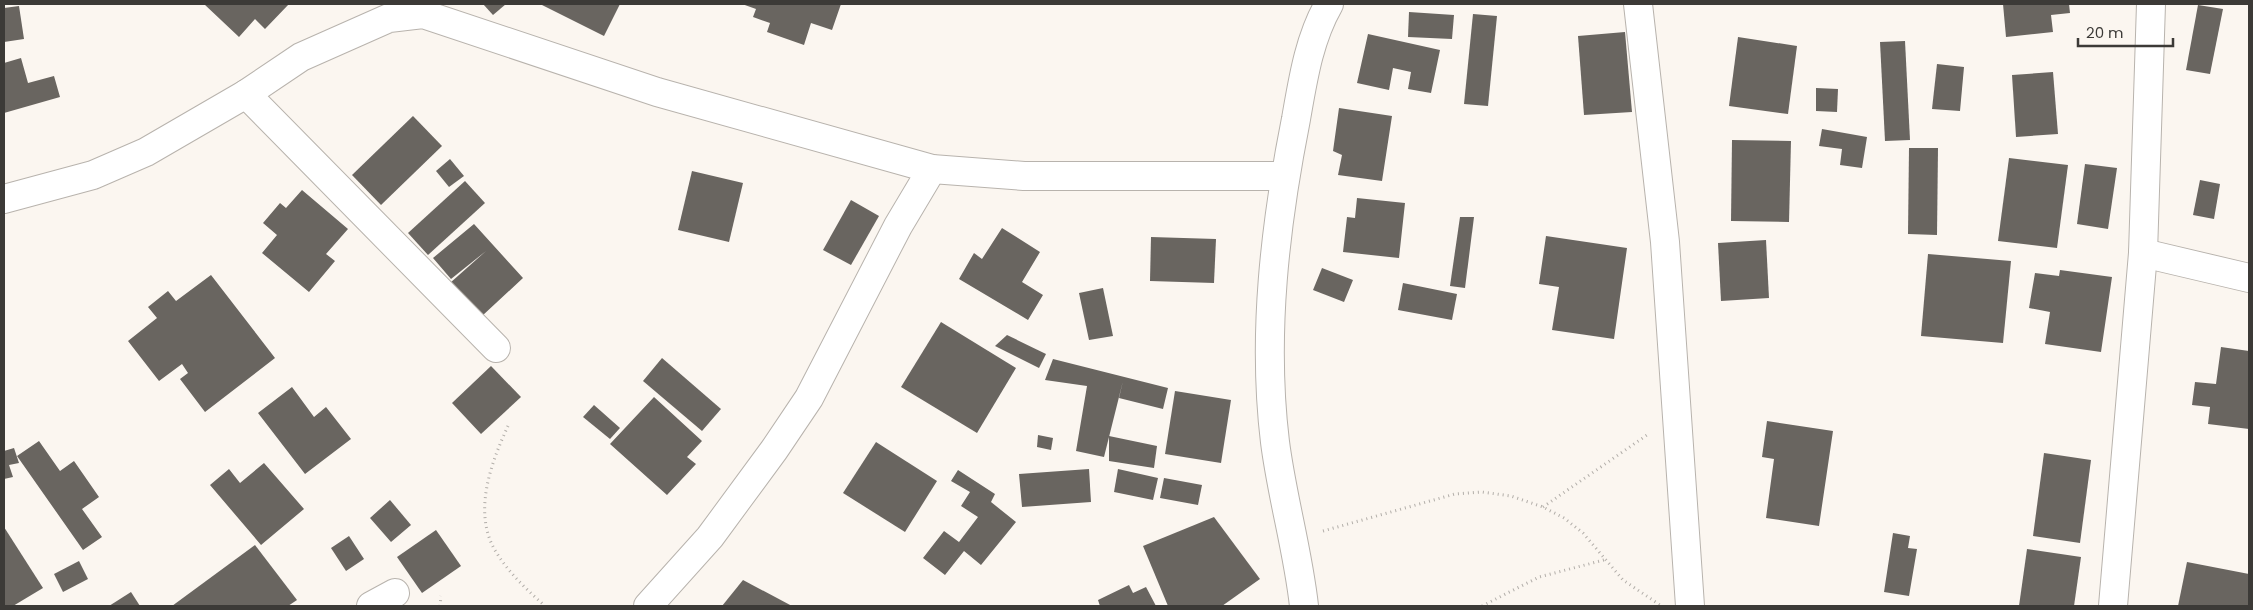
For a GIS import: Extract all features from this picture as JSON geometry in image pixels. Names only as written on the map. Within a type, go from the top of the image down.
[{"type":"street","points":[[1304,606],[1275,442],[1269,357],[1274,269],[1285,176],[1304,74],[1317,26],[1329,4]]},
{"type":"street","points":[[1638,4],[1665,242],[1690,606]]},
{"type":"street","points":[[2113,606],[2143,253],[2151,4]]},
{"type":"street","points":[[4,199],[93,175],[146,152],[246,94],[301,57],[389,18],[421,9],[657,92],[932,169],[1024,176],[1285,176]]},
{"type":"street","points":[[246,94],[496,348]]},
{"type":"street","points":[[648,606],[710,537],[774,450],[809,398],[898,226],[932,169]]},
{"type":"street","points":[[2143,253],[2249,278]]},
{"type":"street","points":[[371,606],[395,593]]},
{"type":"path","points":[[1542,507],[1677,414]]},
{"type":"path","points":[[508,426],[495,453],[487,486],[485,509],[487,528],[494,550],[505,565],[545,606]]},
{"type":"path","points":[[1293,540],[1455,494],[1482,492],[1511,496],[1542,507],[1564,518],[1583,533],[1604,560],[1623,580],[1662,606]]},
{"type":"path","points":[[1482,606],[1539,577],[1604,560]]},
{"type":"path","points":[[440,606],[441,596]]},
{"type":"building","points":[[204,4],[289,4],[265,29],[255,19],[239,37]]},
{"type":"building","points":[[483,4],[506,4],[493,15]]},
{"type":"building","points":[[540,4],[620,4],[604,36]]},
{"type":"building","points":[[742,4],[841,4],[832,30],[811,23],[804,45],[767,32],[770,23],[753,17],[756,9]]},
{"type":"building","points":[[2003,4],[2069,4],[2070,13],[2051,15],[2053,32],[2006,37]]},
{"type":"building","points":[[2198,5],[2223,9],[2210,74],[2186,70]]},
{"type":"building","points":[[19,6],[24,39],[4,42],[4,8]]},
{"type":"building","points":[[1409,12],[1454,15],[1452,39],[1408,37]]},
{"type":"building","points":[[1473,14],[1497,16],[1488,106],[1464,104]]},
{"type":"building","points":[[1625,32],[1632,112],[1584,115],[1578,36]]},
{"type":"building","points":[[1368,34],[1440,50],[1431,93],[1408,89],[1411,72],[1393,68],[1389,90],[1357,83]]},
{"type":"building","points":[[1738,37],[1797,46],[1788,114],[1729,106]]},
{"type":"building","points":[[1905,41],[1910,140],[1885,141],[1880,42]]},
{"type":"building","points":[[21,58],[28,83],[54,76],[60,97],[4,113],[4,63]]},
{"type":"building","points":[[1937,64],[1964,67],[1960,111],[1932,109]]},
{"type":"building","points":[[2053,72],[2058,134],[2016,137],[2012,75]]},
{"type":"building","points":[[1816,88],[1838,89],[1837,112],[1816,111]]},
{"type":"building","points":[[1339,108],[1392,116],[1382,181],[1338,175],[1342,155],[1333,151]]},
{"type":"building","points":[[413,116],[442,146],[381,205],[352,175]]},
{"type":"building","points":[[1822,129],[1867,137],[1862,168],[1840,165],[1842,149],[1819,146]]},
{"type":"building","points":[[1732,140],[1791,141],[1789,222],[1731,221]]},
{"type":"building","points":[[1909,148],[1938,148],[1937,235],[1908,234]]},
{"type":"building","points":[[2009,158],[2068,165],[2057,248],[1998,241]]},
{"type":"building","points":[[450,159],[464,176],[449,187],[436,171]]},
{"type":"building","points":[[2085,164],[2117,168],[2108,229],[2077,224]]},
{"type":"building","points":[[692,171],[743,183],[729,242],[678,230]]},
{"type":"building","points":[[2200,180],[2220,184],[2214,219],[2193,215]]},
{"type":"building","points":[[465,181],[485,203],[428,255],[408,233]]},
{"type":"building","points":[[302,190],[348,229],[326,254],[335,261],[309,292],[262,253],[277,235],[263,223],[280,203],[286,208]]},
{"type":"building","points":[[1357,198],[1405,203],[1399,258],[1343,252],[1347,217],[1355,218]]},
{"type":"building","points":[[851,200],[879,216],[851,265],[823,250]]},
{"type":"building","points":[[1460,217],[1474,217],[1465,288],[1450,286]]},
{"type":"building","points":[[474,224],[523,278],[482,316],[450,283],[486,251],[451,279],[433,258]]},
{"type":"building","points":[[1002,228],[1040,252],[1022,282],[1043,295],[1028,320],[959,279],[974,253],[982,259]]},
{"type":"building","points":[[1546,236],[1627,248],[1614,339],[1552,330],[1559,287],[1539,284]]},
{"type":"building","points":[[1151,237],[1216,239],[1214,283],[1150,281]]},
{"type":"building","points":[[1766,240],[1769,298],[1721,301],[1718,243]]},
{"type":"building","points":[[1928,254],[2011,261],[2003,343],[1921,336]]},
{"type":"building","points":[[1322,268],[1353,280],[1344,302],[1313,290]]},
{"type":"building","points":[[2060,270],[2112,277],[2101,352],[2045,344],[2050,312],[2029,308],[2035,273],[2059,276]]},
{"type":"building","points":[[211,275],[275,358],[205,412],[180,379],[188,373],[182,364],[159,381],[128,341],[157,318],[148,307],[168,291],[176,301]]},
{"type":"building","points":[[1403,283],[1457,294],[1452,320],[1398,310]]},
{"type":"building","points":[[1103,288],[1113,336],[1089,340],[1079,293]]},
{"type":"building","points":[[941,322],[1016,368],[977,433],[901,387]]},
{"type":"building","points":[[1007,335],[1046,354],[1039,368],[995,346]]},
{"type":"building","points":[[2221,347],[2249,351],[2249,429],[2208,424],[2210,407],[2192,405],[2195,382],[2216,384]]},
{"type":"building","points":[[662,358],[721,409],[702,431],[643,381]]},
{"type":"building","points":[[1053,359],[1168,388],[1163,409],[1119,398],[1123,381],[1104,457],[1076,451],[1087,386],[1045,380]]},
{"type":"building","points":[[491,366],[521,397],[481,434],[452,403]]},
{"type":"building","points":[[292,387],[314,417],[326,407],[351,439],[305,474],[258,413]]},
{"type":"building","points":[[1175,391],[1231,400],[1221,463],[1165,454]]},
{"type":"building","points":[[654,397],[702,441],[687,457],[696,464],[667,495],[610,444]]},
{"type":"building","points":[[594,405],[620,428],[610,439],[583,417]]},
{"type":"building","points":[[1767,421],[1833,431],[1819,526],[1766,518],[1774,459],[1762,457]]},
{"type":"building","points":[[1038,435],[1053,438],[1051,450],[1037,447]]},
{"type":"building","points":[[1109,436],[1157,446],[1154,468],[1109,461]]},
{"type":"building","points":[[39,441],[60,471],[74,461],[99,497],[82,509],[102,537],[83,550],[17,456]]},
{"type":"building","points":[[876,442],[937,481],[905,532],[843,493]]},
{"type":"building","points":[[14,448],[19,463],[9,465],[13,477],[4,479],[4,451]]},
{"type":"building","points":[[2044,453],[2091,460],[2080,543],[2033,536]]},
{"type":"building","points":[[264,463],[304,509],[261,545],[210,485],[229,469],[240,483]]},
{"type":"building","points":[[1089,469],[1091,502],[1022,507],[1019,474]]},
{"type":"building","points":[[1118,469],[1158,478],[1153,500],[1114,492]]},
{"type":"building","points":[[958,470],[995,494],[991,502],[1016,522],[981,565],[964,551],[945,575],[923,558],[944,531],[959,542],[978,517],[961,506],[970,492],[951,481]]},
{"type":"building","points":[[1164,478],[1202,485],[1198,505],[1160,498]]},
{"type":"building","points":[[390,500],[411,525],[391,542],[370,518]]},
{"type":"building","points":[[1214,517],[1260,579],[1222,606],[1168,606],[1143,546]]},
{"type":"building","points":[[4,527],[43,588],[13,606],[4,606]]},
{"type":"building","points":[[436,530],[461,566],[422,593],[397,557]]},
{"type":"building","points":[[1893,533],[1910,536],[1908,548],[1917,549],[1909,596],[1884,592]]},
{"type":"building","points":[[349,536],[364,559],[346,571],[331,548]]},
{"type":"building","points":[[255,545],[297,600],[288,606],[172,606]]},
{"type":"building","points":[[2027,549],[2081,557],[2074,606],[2019,606]]},
{"type":"building","points":[[79,561],[88,579],[63,592],[54,574]]},
{"type":"building","points":[[2187,562],[2249,574],[2249,606],[2178,606]]},
{"type":"building","points":[[743,580],[792,606],[722,606]]},
{"type":"building","points":[[1129,585],[1133,593],[1146,587],[1156,606],[1100,606],[1098,600]]},
{"type":"building","points":[[131,592],[140,606],[109,606]]}]
